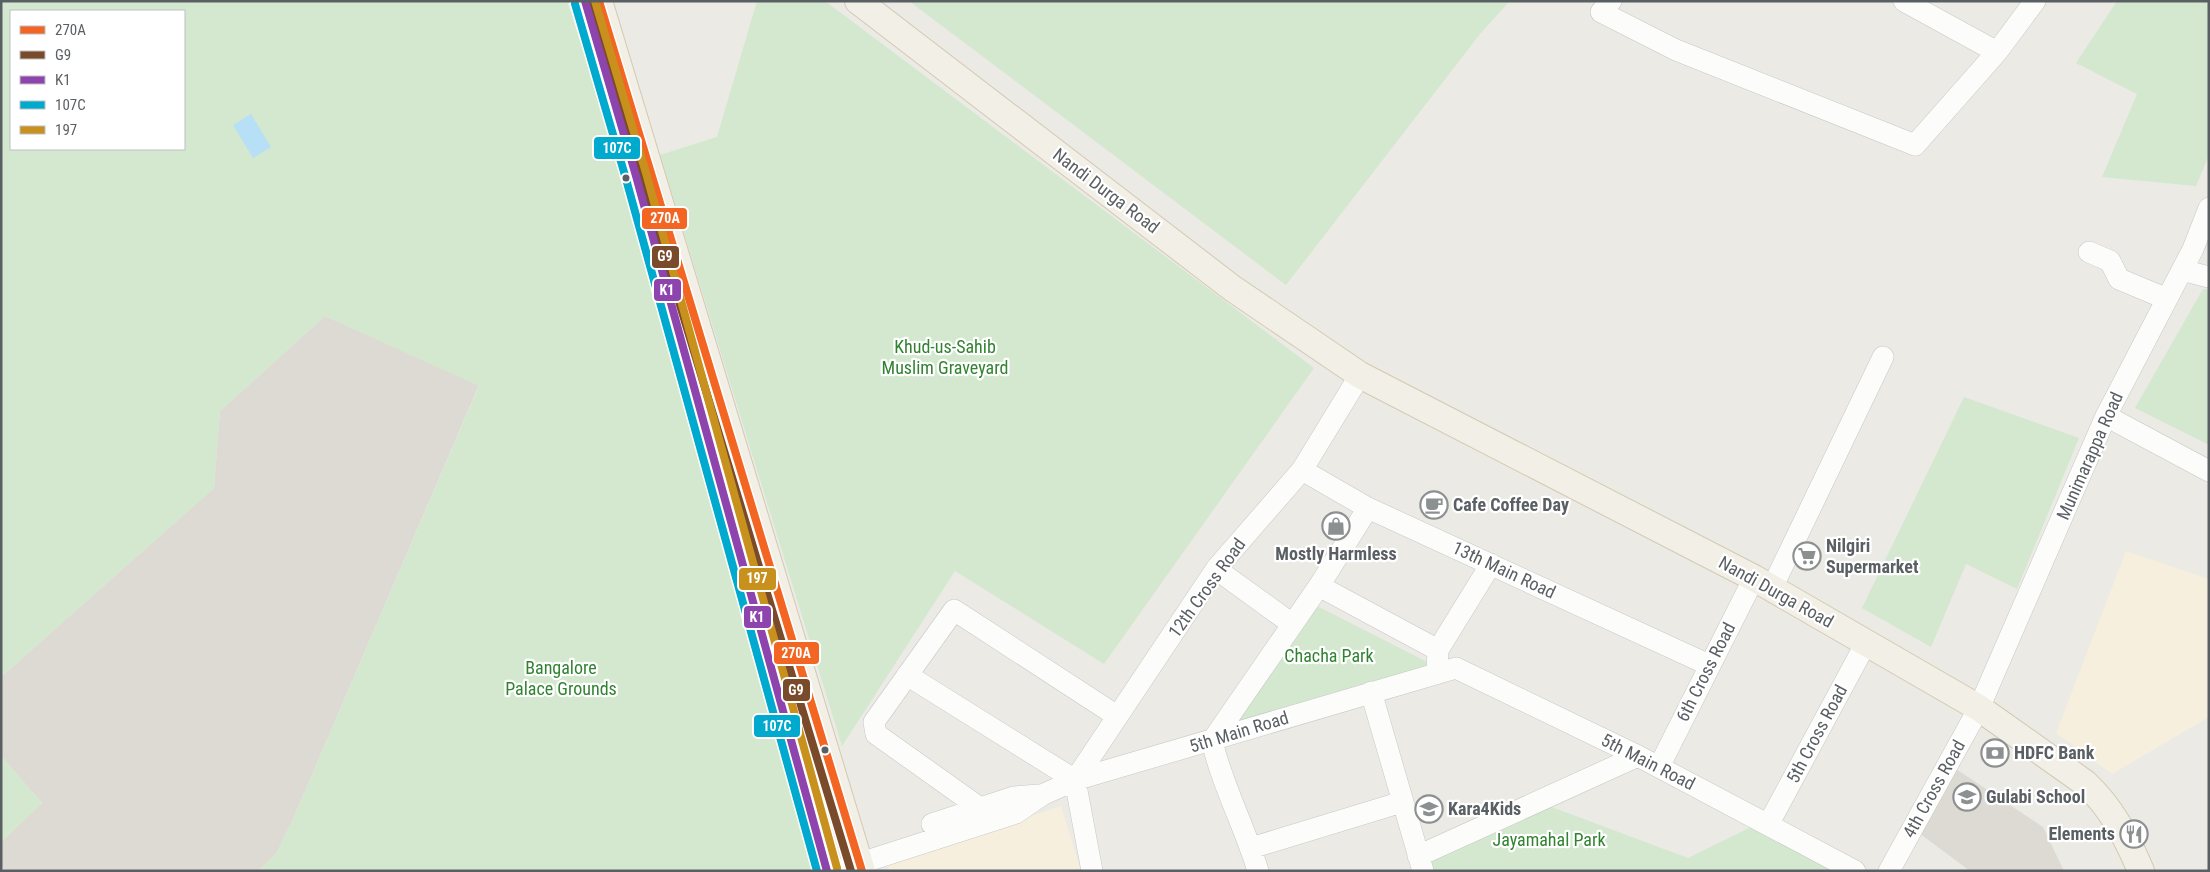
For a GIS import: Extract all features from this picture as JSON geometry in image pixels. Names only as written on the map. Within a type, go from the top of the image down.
[{"type":"main road","points":[[586,1],[636,176],[844,864]]},
{"type":"main road","points":[[599,1],[844,864]]},
{"type":"main road","name":"Nandi Durga Road","points":[[858,1],[1232,288],[1360,375],[1763,583],[1979,708],[2085,784],[2101,798],[2126,835],[2141,871]]},
{"type":"main road","name":"Nandi Durga Road","points":[[886,1],[1242,274],[1360,375]]},
{"type":"street","points":[[1611,1],[1600,12],[1676,50],[1916,145],[1997,52],[2035,1]]},
{"type":"street","points":[[1904,1],[1997,52]]},
{"type":"street","name":"Munimarappa Road","points":[[1979,708],[2106,416],[2193,249],[2209,208]]},
{"type":"street","points":[[2089,252],[2110,261],[2118,279],[2167,299]]},
{"type":"street","points":[[2182,270],[2209,277]]},
{"type":"street","name":"6th Cross Road","points":[[1659,767],[1708,665],[1763,583],[1883,357]]},
{"type":"street","name":"12th Cross Road","points":[[1075,780],[1216,569],[1302,470],[1360,375]]},
{"type":"street","points":[[2106,416],[2209,471]]},
{"type":"street","name":"13th Main Road","points":[[1302,470],[1368,508],[1708,665]]},
{"type":"street","points":[[1258,871],[1216,757],[1212,741],[1319,586],[1368,508]]},
{"type":"street","points":[[1437,673],[1438,650],[1491,564]]},
{"type":"street","points":[[1216,569],[1292,624]]},
{"type":"street","points":[[1319,586],[1438,650]]},
{"type":"street","points":[[980,808],[876,734],[874,722],[954,610],[1117,716]]},
{"type":"street","name":"5th Cross Road","points":[[1768,825],[1866,643]]},
{"type":"street","name":"5th Main Road","points":[[844,864],[1016,813],[1042,795],[1075,780],[1456,668],[1638,756],[1855,871]]},
{"type":"street","points":[[907,675],[1075,780],[1092,871]]},
{"type":"street","points":[[1371,692],[1421,863],[1638,756]]},
{"type":"street","name":"4th Cross Road","points":[[1890,871],[1979,708]]},
{"type":"street","name":"5th Main Road","points":[[844,864],[980,808],[1014,797],[1042,795]]},
{"type":"street","points":[[1251,848],[1402,802]]},
{"type":"shaded area","points":[[325,316],[479,385],[293,819],[276,854],[258,871],[6,871],[1,866],[1,842],[42,803],[1,756],[1,677],[214,488],[220,411]]},
{"type":"shaded area","points":[[2126,551],[2209,579],[2209,717],[2112,774],[2056,733]]},
{"type":"shaded area","name":"Gulabi School","points":[[1953,767],[2043,827],[2064,871],[1970,871],[1915,830]]},
{"type":"shaded area","points":[[1061,806],[1081,871],[889,871],[887,865]]},
{"type":"green space","name":"Bangalore Palace Grounds","points":[[1,1],[567,1],[602,108],[812,871],[258,871],[276,854],[293,819],[479,386],[325,316],[220,411],[214,488],[1,677]]},
{"type":"green space","name":"Khud-us-Sahib Muslim Graveyard","points":[[757,1],[825,1],[1314,368],[1104,664],[955,571],[842,746],[660,155],[717,137]]},
{"type":"green space","points":[[909,1],[1510,1],[1480,34],[1286,285]]},
{"type":"green space","points":[[2117,1],[2209,1],[2209,155],[2196,186],[2102,177],[2137,94],[2076,63]]},
{"type":"green space","points":[[2203,289],[2209,290],[2209,445],[2135,408]]},
{"type":"green space","points":[[1964,397],[2079,438],[2017,589],[1966,564],[1931,647],[1862,608]]},
{"type":"green space","name":"Chacha Park","points":[[1317,606],[1433,665],[1226,730]]},
{"type":"green space","points":[[1,756],[42,803],[1,842]]},
{"type":"green space","name":"Jayamahal Park","points":[[1549,806],[1688,858],[1753,826],[1837,871],[1433,871],[1429,859]]},
{"type":"water","points":[[251,114],[271,147],[253,158],[233,125]]},
{"type":"transit line","name":"K1","points":[[585,1],[636,176],[827,871]]},
{"type":"transit line","name":"197","points":[[595,1],[646,173],[837,868]]},
{"type":"transit line","name":"270A","points":[[599,1],[862,871]]},
{"type":"transit line","name":"107C","points":[[575,4],[626,179],[817,871]]},
{"type":"transit line","name":"G9","points":[[589,4],[851,871]]},
{"type":"place","name":"Cafe Coffee Day","points":[[1434,505]]},
{"type":"place","name":"Mostly Harmless","points":[[1336,526]]},
{"type":"place","name":"Nilgiri Supermarket","points":[[1807,556]]},
{"type":"place","name":"HDFC Bank","points":[[1995,753]]},
{"type":"place","name":"Gulabi School","points":[[1967,797]]},
{"type":"place","name":"Kara4Kids","points":[[1429,809]]},
{"type":"place","name":"Elements","points":[[2134,834]]}]
